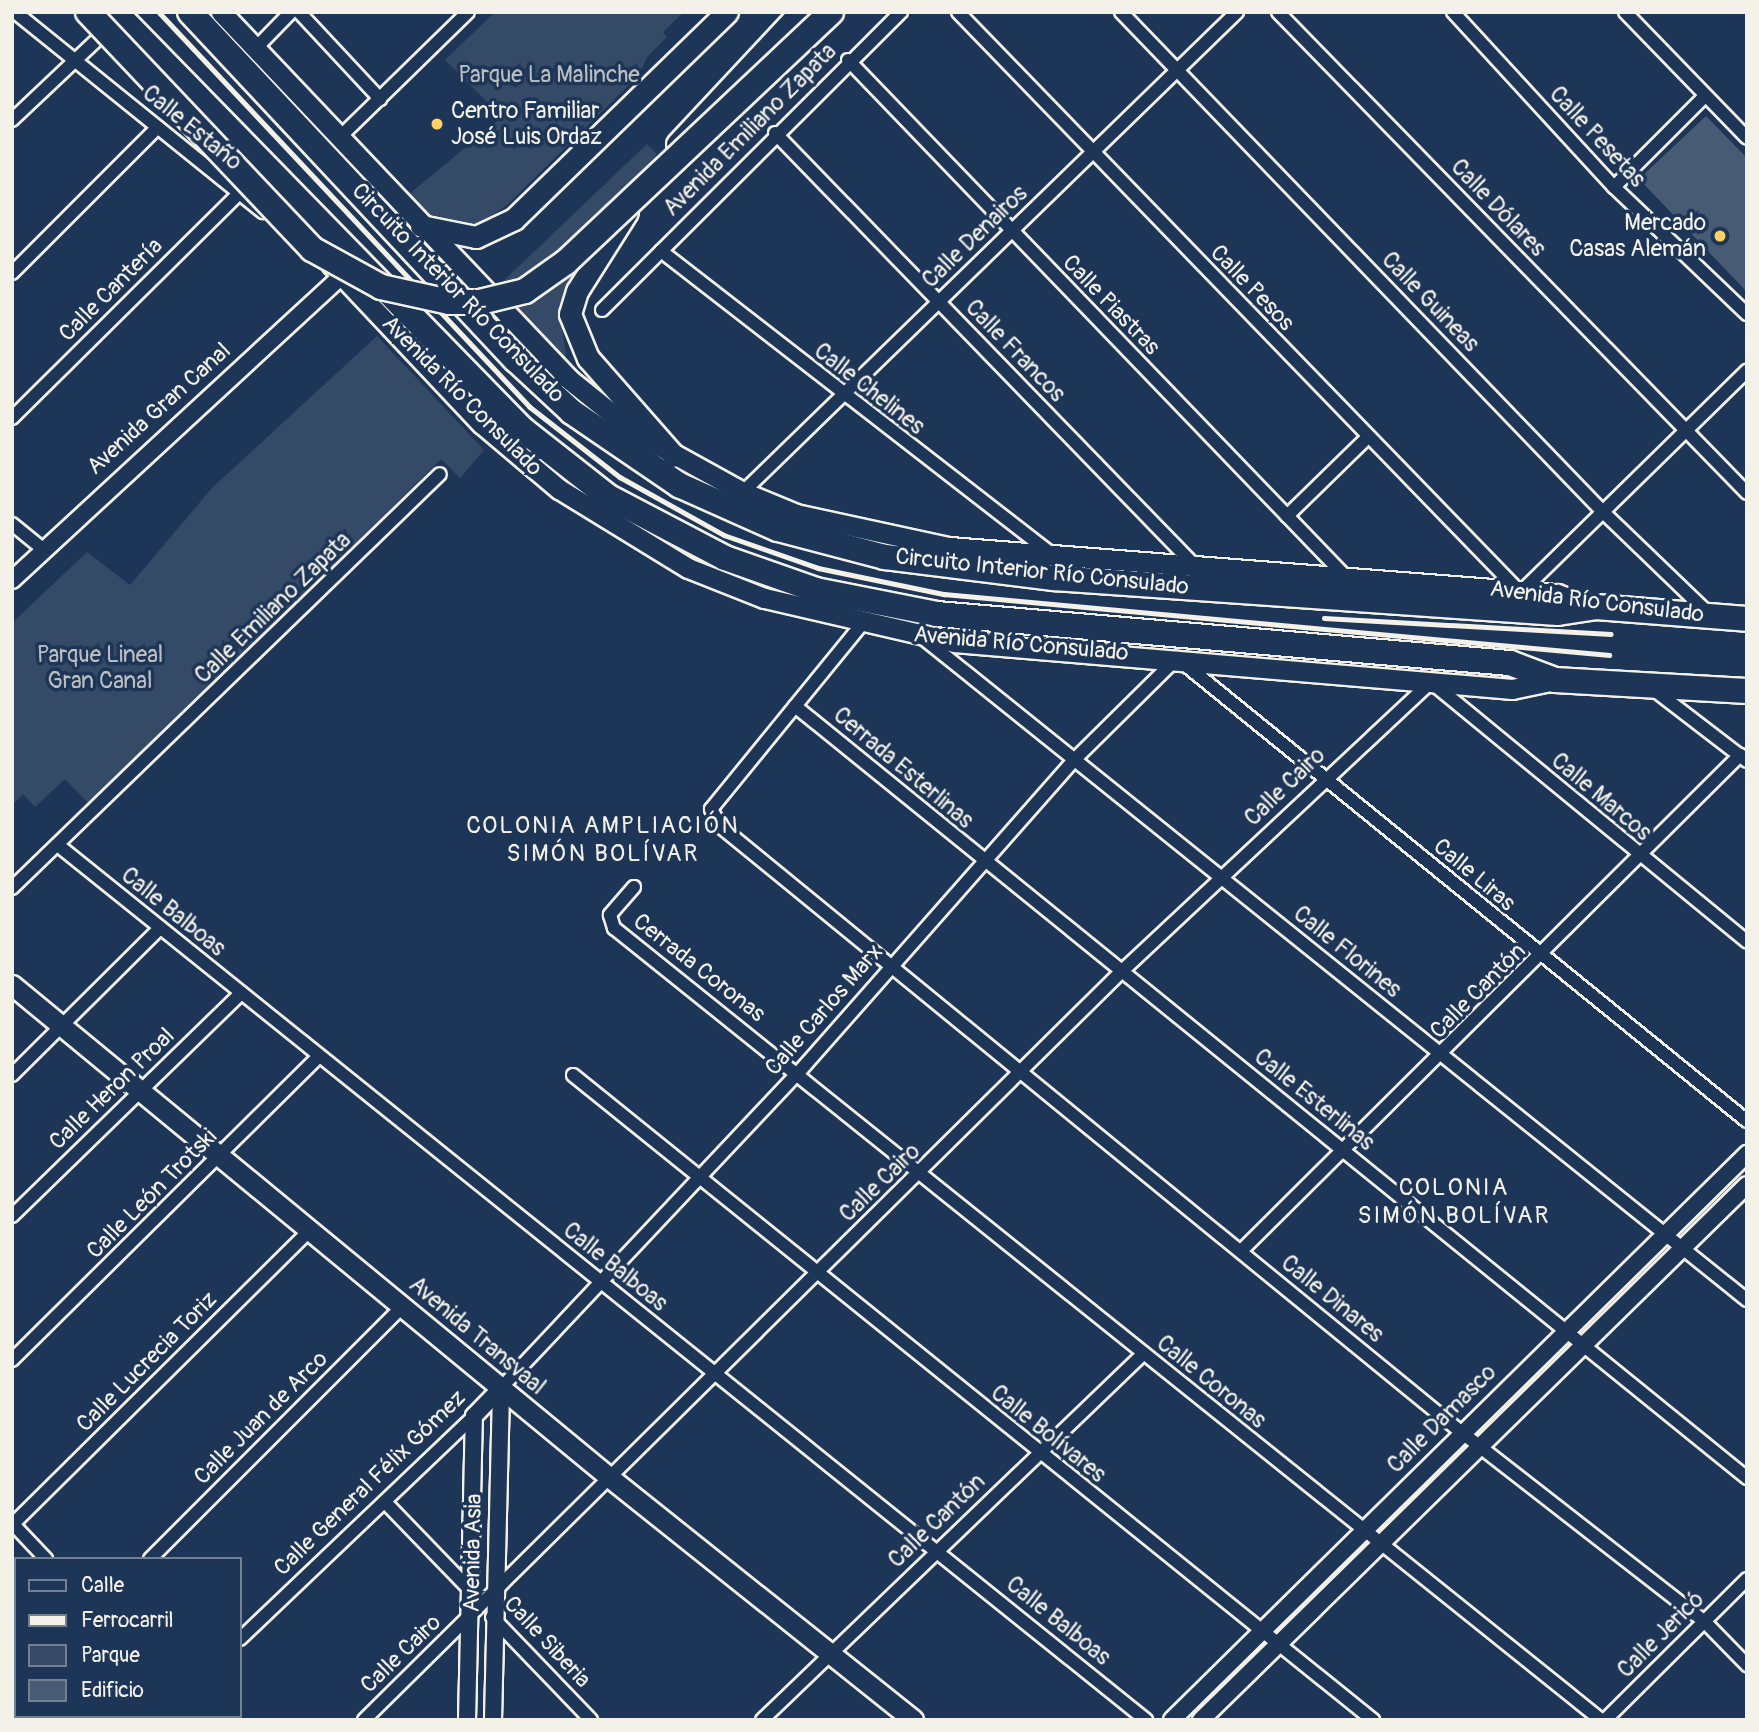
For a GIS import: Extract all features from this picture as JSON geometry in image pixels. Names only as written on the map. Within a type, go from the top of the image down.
[{"type":"highway","points":[[88,12],[312,249],[381,287],[438,300],[480,302],[525,291],[566,262],[831,12]]},
{"type":"highway","name":"Avenida Río Consulado","points":[[115,12],[264,170]]},
{"type":"highway","name":"Circuito Interior Río Consulado","points":[[190,12],[496,321],[542,385],[626,454],[732,511],[827,544],[1054,578],[1558,613],[1596,607]]},
{"type":"highway","name":"Circuito Interior Río Consulado","points":[[264,170],[296,192],[396,316],[447,369],[629,510],[694,544],[816,590],[937,614],[1510,663],[1555,680]]},
{"type":"highway","name":"Avenida Río Consulado","points":[[1596,607],[1747,619]]},
{"type":"highway","name":"Avenida Río Consulado","points":[[1555,680],[1747,691]]},
{"type":"main road","points":[[221,12],[421,226],[446,269]]},
{"type":"main road","points":[[421,226],[461,238],[490,233],[514,219],[727,12]]},
{"type":"main road","points":[[674,456],[588,358],[570,314],[573,303],[652,175],[800,12]]},
{"type":"main road","name":"Avenida Río Consulado","points":[[264,170],[282,209],[342,276],[396,316]]},
{"type":"main road","name":"Avenida Río Consulado","points":[[496,321],[579,388],[674,456],[743,492],[796,514],[896,538],[1054,556],[1557,594],[1596,607]]},
{"type":"main road","name":"Avenida Río Consulado","points":[[447,369],[530,467],[631,537],[724,583],[862,624],[921,637],[1512,689],[1555,680]]},
{"type":"main road","name":"Avenida Transvaal","points":[[12,985],[312,1229],[609,1477],[913,1720]]},
{"type":"street","name":"Calle Estaño","points":[[15,12],[342,276]]},
{"type":"street","points":[[255,49],[291,12]]},
{"type":"street","points":[[299,12],[380,99]]},
{"type":"street","points":[[339,138],[468,12]]},
{"type":"street","name":"Avenida Emiliano Zapata","points":[[602,310],[848,60],[901,12]]},
{"type":"street","name":"Calle Pesos","points":[[958,12],[1367,438],[1520,591]]},
{"type":"street","name":"Calle Guineas","points":[[1121,12],[1602,511],[1712,616]]},
{"type":"street","name":"Calle Denairos","points":[[743,492],[938,301],[1094,154],[1237,12]]},
{"type":"street","name":"Calle Dólares","points":[[1278,12],[1747,493]]},
{"type":"street","name":"Calle Pesetas","points":[[1452,12],[1614,187],[1747,314]]},
{"type":"street","points":[[1625,12],[1747,138]]},
{"type":"street","points":[[12,120],[102,35]]},
{"type":"street","name":"Calle Piastras","points":[[848,60],[1010,232],[1346,577]]},
{"type":"street","points":[[1614,187],[1706,96]]},
{"type":"street","points":[[12,273],[158,127]]},
{"type":"street","name":"Calle Francos","points":[[775,133],[1196,567]]},
{"type":"street","name":"Calle Cantería","points":[[12,418],[239,193]]},
{"type":"street","name":"Calle Chelines","points":[[661,251],[841,395],[1054,556]]},
{"type":"street","name":"Avenida Gran Canal","points":[[12,580],[342,276]]},
{"type":"street","points":[[1520,591],[1747,371]]},
{"type":"street","points":[[1287,516],[1367,438]]},
{"type":"street","name":"Calle Emiliano Zapata","points":[[12,888],[59,846],[440,474]]},
{"type":"street","points":[[12,524],[44,550]]},
{"type":"street","points":[[795,706],[862,624]]},
{"type":"street","name":"Calle Florines","points":[[921,637],[1076,758],[1221,878],[1747,1300]]},
{"type":"street","name":"Calle Carlos Marx","points":[[501,1388],[799,1072],[1076,758],[1177,658]]},
{"type":"street","name":"Calle Liras","points":[[1177,658],[1326,776],[1541,959],[1747,1121]]},
{"type":"street","name":"Calle Cairo","points":[[364,1720],[712,1373],[920,1175],[1121,972],[1326,776],[1431,682]]},
{"type":"street","name":"Calle Marcos","points":[[1431,682],[1640,857],[1747,942]]},
{"type":"street","points":[[1649,686],[1743,758]]},
{"type":"street","name":"Calle Dinares","points":[[795,706],[711,809],[721,827],[1461,1432],[1704,1621],[1747,1665]]},
{"type":"street","name":"Cerrada Esterlinas","points":[[795,706],[983,863]]},
{"type":"street","name":"Calle Cantón","points":[[1241,1251],[1443,1056],[1640,857],[1743,758]]},
{"type":"street","name":"Calle Balboas","points":[[59,846],[1146,1720]]},
{"type":"street","name":"Calle Esterlinas","points":[[983,863],[1344,1152],[1582,1349],[1747,1478]]},
{"type":"street","name":"Cerrada Coronas","points":[[634,887],[610,915],[614,928],[799,1072]]},
{"type":"street","points":[[12,1075],[160,928]]},
{"type":"street","name":"Calle Heron Proal","points":[[12,1216],[242,993]]},
{"type":"street","name":"Calle León Trotski","points":[[12,1360],[319,1056]]},
{"type":"street","name":"Calle Coronas","points":[[799,1072],[920,1175],[1379,1545],[1603,1720]]},
{"type":"street","name":"Calle Bolívares","points":[[573,1075],[1373,1720]]},
{"type":"street","name":"Calle Damasco","points":[[1172,1720],[1561,1332],[1747,1154]]},
{"type":"street","name":"Calle Damasco","points":[[1201,1720],[1478,1445],[1582,1349],[1747,1185]]},
{"type":"street","name":"Calle Lucrecia Toriz","points":[[13,1524],[312,1229]]},
{"type":"street","name":"Calle Juan de Arco","points":[[152,1557],[403,1306]]},
{"type":"street","name":"Calle Cantón","points":[[762,1720],[1143,1354]]},
{"type":"street","name":"Calle General Félix Gómez","points":[[242,1637],[501,1388]]},
{"type":"street","name":"Avenida Asia","points":[[493,1720],[494,1588],[501,1388]]},
{"type":"street","name":"Avenida Asia","points":[[467,1720],[474,1416]]},
{"type":"street","name":"Calle Siberia","points":[[385,1502],[591,1720]]},
{"type":"street","points":[[13,1524],[44,1557]]},
{"type":"street","name":"Calle Jericó","points":[[1603,1720],[1747,1579]]},
{"type":"green space","name":"Parque La Malinche","points":[[495,12],[684,12],[663,32],[667,37],[647,57],[640,74],[507,205],[457,240],[408,195],[502,117],[445,60]]},
{"type":"green space","points":[[647,144],[657,154],[567,291],[562,326],[567,363],[495,289]]},
{"type":"green space","name":"Parque Lineal Gran Canal","points":[[377,336],[484,450],[460,478],[441,459],[90,805],[65,779],[35,807],[23,794],[12,805],[12,623],[87,552],[130,585],[212,488]]},
{"type":"building","name":"Mercado Casas Alemán","points":[[1706,116],[1747,158],[1747,292],[1639,179]]},
{"type":"railway","points":[[159,12],[530,407],[620,477],[724,535],[818,568],[944,594],[1609,655]]},
{"type":"railway","points":[[1324,618],[1611,634]]},
{"type":"place","name":"Centro Familiar José Luis Ordaz","points":[[437,124]]},
{"type":"place","name":"Mercado Casas Alemán","points":[[1720,236]]},
{"type":"district","name":"COLONIA AMPLIACIÓN SIMÓN BOLÍVAR","points":[[603,840]]},
{"type":"district","name":"COLONIA SIMÓN BOLÍVAR","points":[[1454,1202]]}]
